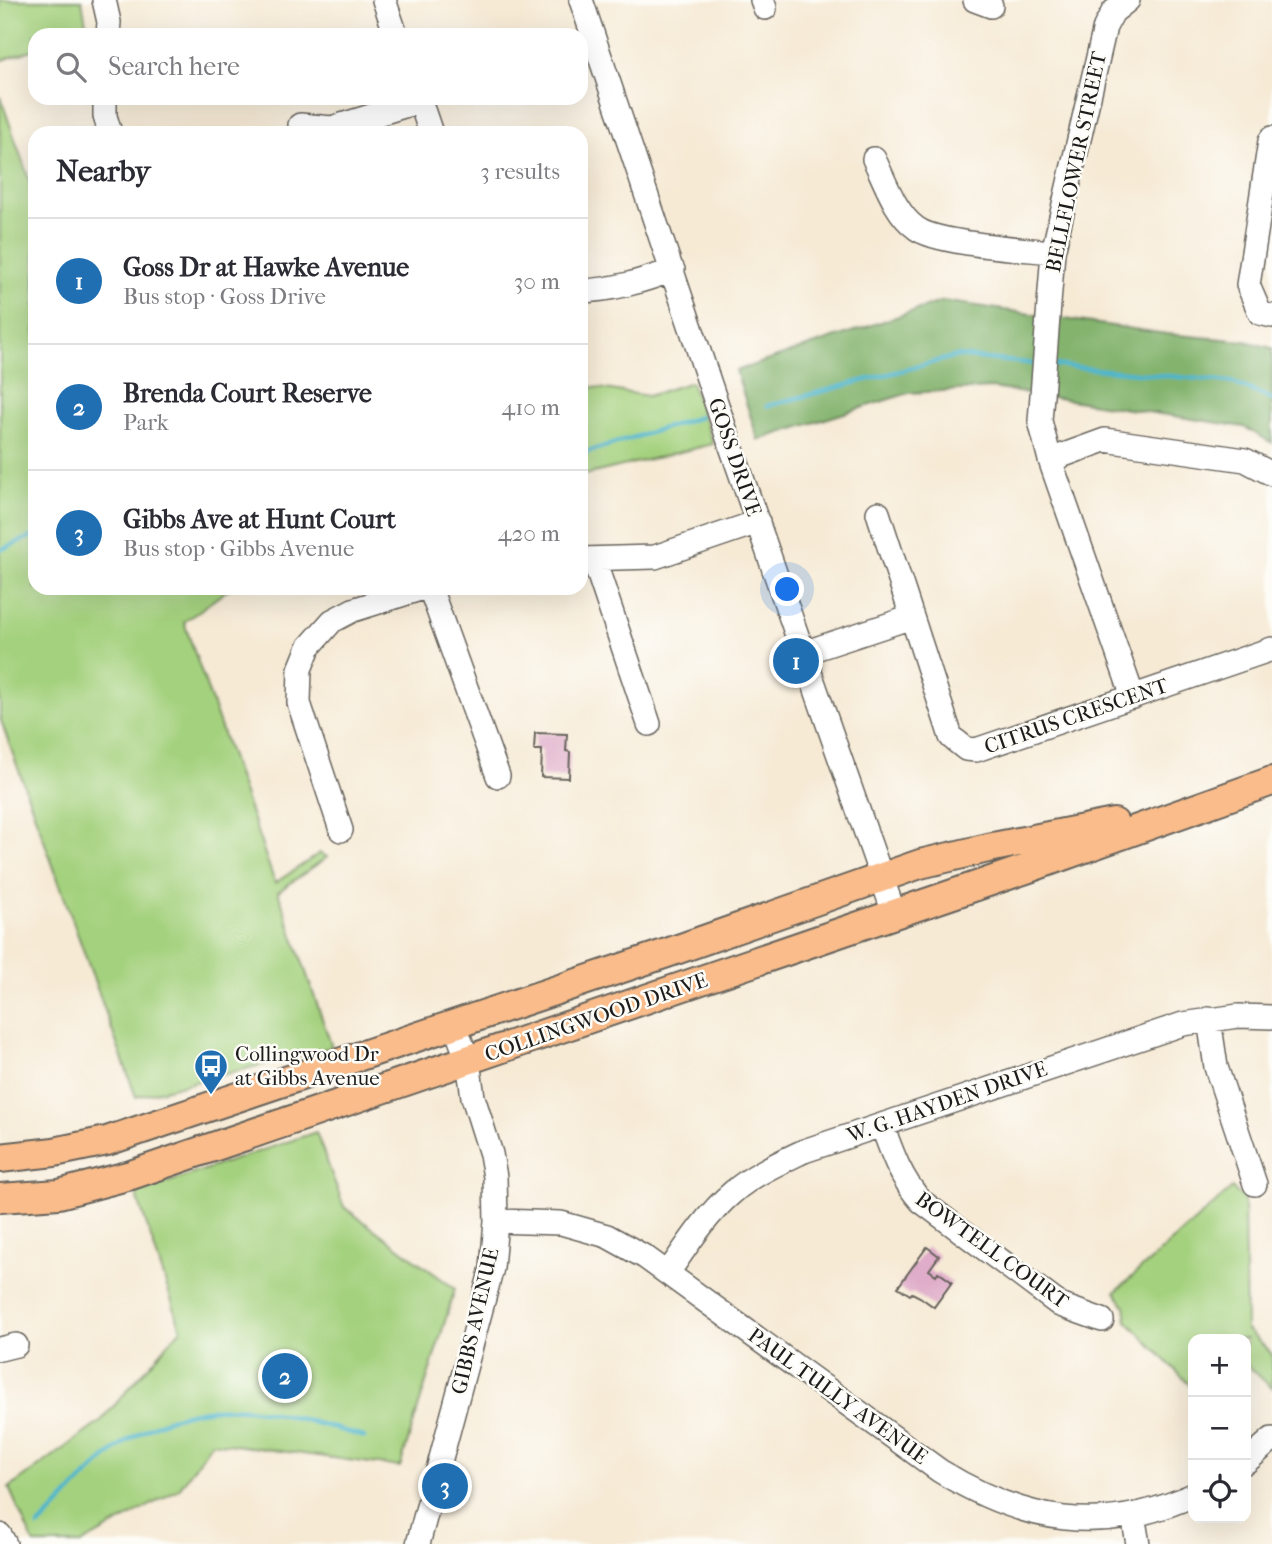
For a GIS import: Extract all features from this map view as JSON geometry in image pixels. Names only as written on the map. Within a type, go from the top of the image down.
[{"type":"main road","name":"COLLINGWOOD DRIVE","points":[[0,1198],[59,1194],[91,1187],[459,1064],[1186,814],[1272,781]]},
{"type":"main road","name":"COLLINGWOOD DRIVE","points":[[0,1158],[107,1141],[931,862],[1115,823],[1186,814]]},
{"type":"street","points":[[104,0],[107,28]]},
{"type":"street","points":[[384,0],[394,28]]},
{"type":"street","name":"GOSS DRIVE","points":[[581,0],[740,472],[894,913]]},
{"type":"street","name":"BELLFLOWER STREET","points":[[1128,0],[1113,12],[1105,27],[1053,252],[1040,421],[1050,460],[1133,697]]},
{"type":"street","points":[[105,105],[108,126]]},
{"type":"street","points":[[338,126],[401,105]]},
{"type":"street","points":[[421,105],[429,126]]},
{"type":"street","points":[[300,125],[311,126]]},
{"type":"street","points":[[1272,138],[1248,285],[1260,313],[1272,316]]},
{"type":"street","points":[[874,159],[898,208],[916,228],[939,238],[1053,252]]},
{"type":"street","points":[[588,291],[609,290],[673,270]]},
{"type":"street","points":[[1050,460],[1105,440],[1245,460],[1272,474]]},
{"type":"street","points":[[803,653],[912,617],[878,513]]},
{"type":"street","points":[[588,559],[654,557],[758,522]]},
{"type":"street","points":[[588,562],[649,724]]},
{"type":"street","points":[[341,830],[299,703],[300,669],[309,647],[332,621],[353,610],[401,595]]},
{"type":"street","points":[[433,595],[498,776]]},
{"type":"street","name":"CITRUS CRESCENT","points":[[912,617],[951,737],[966,749],[976,750],[1272,649]]},
{"type":"street","name":"W. G. HAYDEN DRIVE","points":[[668,1273],[706,1220],[734,1190],[804,1151],[1183,1024],[1238,1016],[1272,1017]]},
{"type":"street","points":[[1209,1019],[1216,1067],[1255,1184]]},
{"type":"street","name":"GIBBS AVENUE","points":[[418,1544],[492,1268],[496,1221],[495,1177],[491,1153],[446,1026]]},
{"type":"street","name":"BOWTELL COURT","points":[[882,1125],[898,1169],[909,1188],[921,1201],[1060,1305],[1102,1320]]},
{"type":"street","name":"PAUL TULLY AVENUE","points":[[496,1221],[561,1223],[607,1236],[645,1256],[940,1471],[975,1492],[1016,1509],[1080,1520],[1133,1515],[1188,1497]]},
{"type":"street","points":[[1248,1460],[1272,1439]]},
{"type":"street","points":[[1133,1515],[1138,1544]]},
{"type":"street","points":[[0,1535],[5,1544]]},
{"type":"green space","points":[[0,0],[82,0],[87,28],[28,28],[28,51],[0,61]]},
{"type":"green space","points":[[0,96],[28,177],[28,595],[221,595],[184,622],[275,883],[320,853],[327,857],[278,892],[332,1047],[136,1097],[0,718]]},
{"type":"green space","points":[[943,301],[1167,334],[1245,341],[1272,348],[1272,443],[1244,427],[992,388],[909,393],[758,440],[736,371]]},
{"type":"green space","points":[[691,382],[713,444],[588,474],[588,386],[648,396]]},
{"type":"green space","points":[[316,1132],[344,1207],[455,1289],[400,1467],[212,1442],[179,1489],[81,1544],[34,1544],[9,1488],[100,1422],[181,1329],[136,1193]]},
{"type":"green space","points":[[1232,1188],[1244,1199],[1246,1329],[1272,1354],[1272,1388],[1251,1369],[1251,1334],[1188,1334],[1188,1383],[1127,1321],[1125,1306],[1115,1292]]},
{"type":"building","points":[[535,733],[567,734],[566,751],[570,752],[569,778],[541,777],[542,750],[534,750]]},
{"type":"building","points":[[927,1247],[939,1256],[929,1270],[936,1275],[938,1272],[952,1282],[934,1307],[898,1287]]},
{"type":"waterway","points":[[767,406],[957,356],[1037,364]]},
{"type":"waterway","points":[[1053,365],[1231,382],[1272,399]]},
{"type":"waterway","points":[[588,452],[700,417]]},
{"type":"waterway","points":[[0,550],[28,538]]},
{"type":"waterway","points":[[38,1527],[115,1450],[157,1424],[186,1414],[215,1409],[244,1409],[302,1419],[364,1437]]},
{"type":"place","name":"Goss Dr at Hawke Avenue","points":[[796,661]]},
{"type":"place","name":"Collingwood Dr at Gibbs Avenue","points":[[211,1096]]},
{"type":"place","name":"Brenda Court Reserve","points":[[285,1376]]},
{"type":"place","name":"Gibbs Ave at Hunt Court","points":[[445,1486]]}]
